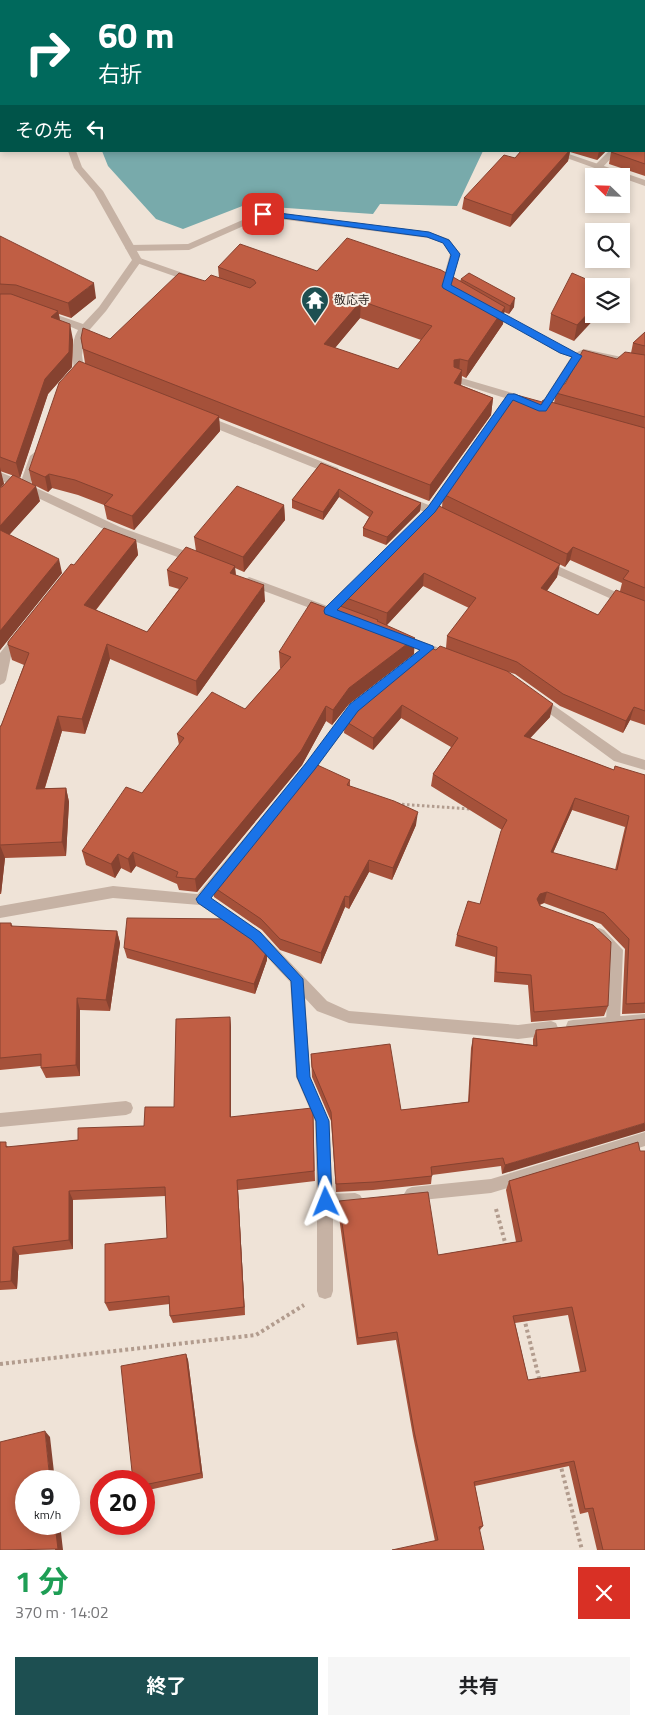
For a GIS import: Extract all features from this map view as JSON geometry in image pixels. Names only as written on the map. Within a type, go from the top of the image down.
[{"type":"street","points":[[72,152],[78,168],[98,191],[137,260],[207,285]]},
{"type":"street","points":[[555,152],[645,183]]},
{"type":"street","points":[[598,167],[613,152]]},
{"type":"street","points":[[130,248],[190,247],[263,214],[373,227],[429,235],[446,241],[455,254],[446,286],[463,295]]},
{"type":"street","points":[[80,373],[76,351],[83,328],[110,301],[137,260]]},
{"type":"street","points":[[479,304],[577,356]]},
{"type":"street","points":[[33,310],[83,328]]},
{"type":"street","points":[[458,380],[512,396],[539,407],[577,356],[584,352],[619,358],[645,366]]},
{"type":"street","points":[[418,523],[432,510],[512,396]]},
{"type":"street","points":[[194,416],[340,474]]},
{"type":"street","points":[[5,492],[20,485],[40,441]]},
{"type":"street","points":[[0,476],[106,530],[211,565]]},
{"type":"street","points":[[395,495],[458,522]]},
{"type":"street","points":[[535,560],[645,610]]},
{"type":"street","points":[[238,576],[333,613],[363,577]]},
{"type":"street","points":[[0,680],[5,655],[29,625]]},
{"type":"street","points":[[383,632],[456,659]]},
{"type":"street","points":[[414,660],[429,648]]},
{"type":"street","points":[[202,899],[310,766],[354,708],[376,690]]},
{"type":"street","points":[[532,695],[618,757],[645,765]]},
{"type":"street","points":[[0,912],[113,892],[202,899],[256,936],[322,1006],[349,1017],[518,1032],[645,1020]]},
{"type":"street","points":[[586,927],[595,930],[616,950],[613,1022]]},
{"type":"street","points":[[297,979],[303,1077],[322,1121],[326,1202],[325,1291]]},
{"type":"street","points":[[0,1120],[126,1108]]},
{"type":"street","points":[[401,1196],[491,1186],[645,1139]]},
{"type":"street","points":[[326,1202],[373,1199]]},
{"type":"path","points":[[388,803],[477,810]]},
{"type":"path","points":[[491,1186],[508,1253]]},
{"type":"path","points":[[0,1364],[256,1335],[325,1291]]},
{"type":"path","points":[[522,1311],[541,1387]]},
{"type":"path","points":[[558,1454],[582,1550]]},
{"type":"water","points":[[102,152],[483,152],[457,206],[380,204],[373,214],[245,205],[183,229],[156,219],[108,166]]},
{"type":"building","points":[[520,152],[568,152],[512,215],[464,198],[504,155],[515,158]]},
{"type":"building","points":[[611,152],[645,152],[645,164]]},
{"type":"building","points":[[0,236],[94,283],[68,303],[16,285],[0,284]]},
{"type":"building","points":[[347,238],[441,270],[505,307],[468,361],[454,360],[454,367],[462,370],[454,383],[493,398],[430,485],[83,349],[81,338],[83,328],[110,339],[179,273],[205,281],[211,275],[250,288],[256,283],[254,280],[218,267],[240,244],[317,271]],"holes":[[[361,301],[432,326],[398,369],[324,344]]]},
{"type":"building","points":[[469,273],[515,298],[510,306],[461,279]]},
{"type":"building","points":[[572,273],[585,279],[585,317],[577,325],[551,314]]},
{"type":"building","points":[[0,294],[11,294],[58,311],[51,317],[70,324],[69,352],[45,379],[16,463],[0,457]]},
{"type":"building","points":[[645,332],[645,346],[633,343]]},
{"type":"building","points":[[583,350],[617,359],[625,352],[645,355],[645,417],[556,393],[561,383],[565,384]]},
{"type":"building","points":[[79,361],[219,416],[132,516],[104,505],[113,495],[75,480],[49,474],[45,477],[29,470],[59,383]]},
{"type":"building","points":[[513,394],[542,402],[543,400],[551,402],[645,428],[645,588],[623,579],[629,571],[573,547],[567,554],[443,494]]},
{"type":"building","points":[[321,463],[421,503],[387,537],[363,528],[373,512],[339,489],[323,512],[292,500]]},
{"type":"building","points":[[13,475],[36,486],[0,526],[0,487]]},
{"type":"building","points":[[237,486],[284,505],[243,557],[194,537]]},
{"type":"building","points":[[435,504],[560,564],[541,588],[598,615],[616,590],[645,601],[645,711],[634,707],[626,721],[563,694],[517,662],[447,636],[476,598],[424,573],[387,613],[341,596]]},
{"type":"building","points":[[104,528],[136,540],[84,605],[147,632],[188,578],[167,570],[186,547],[235,566],[230,573],[264,585],[196,681],[107,644],[82,719],[58,716],[36,789],[66,788],[62,842],[0,845],[0,726],[29,653],[8,645],[8,642],[71,564],[74,565]]},
{"type":"building","points":[[0,530],[59,559],[0,631]]},
{"type":"building","points":[[311,602],[327,608],[332,603],[378,620],[415,638],[349,688],[333,710],[326,706],[301,751],[195,879],[176,877],[178,872],[133,852],[128,859],[118,854],[111,864],[82,851],[126,787],[142,793],[184,738],[177,734],[212,692],[245,709],[291,657],[279,652]]},
{"type":"building","points":[[440,646],[507,671],[553,704],[524,736],[614,770],[615,766],[645,775],[645,1003],[626,1004],[629,939],[604,913],[547,892],[540,894],[537,899],[540,906],[593,925],[611,942],[608,1006],[534,1012],[531,975],[496,972],[497,947],[457,935],[468,901],[480,904],[501,831],[507,820],[433,774],[458,738],[402,705],[373,738],[345,721],[360,700],[428,647],[436,650]],"holes":[[[575,798],[629,816],[617,870],[551,852]]]},
{"type":"building","points":[[313,763],[350,780],[347,785],[394,801],[418,812],[393,868],[369,860],[349,897],[345,896],[321,953],[280,939],[261,919],[212,886]]},
{"type":"building","points":[[127,918],[230,919],[249,931],[267,950],[254,984],[124,948]]},
{"type":"building","points":[[0,923],[11,923],[11,926],[117,931],[106,1000],[77,998],[76,1065],[41,1068],[41,1054],[0,1058]]},
{"type":"building","points":[[230,1017],[230,1117],[312,1108],[313,1111],[314,1171],[237,1180],[244,1307],[170,1316],[169,1296],[105,1303],[105,1244],[167,1238],[165,1187],[69,1191],[69,1240],[13,1247],[11,1281],[0,1282],[0,1142],[6,1142],[6,1147],[78,1140],[78,1128],[144,1126],[145,1107],[174,1107],[176,1019]]},
{"type":"building","points":[[645,1019],[645,1123],[505,1165],[503,1158],[431,1167],[432,1176],[336,1184],[331,1112],[312,1067],[311,1054],[390,1044],[401,1110],[469,1102],[473,1038],[537,1046],[536,1030]]},
{"type":"building","points":[[638,1142],[640,1151],[645,1151],[645,1550],[603,1550],[593,1508],[585,1509],[574,1461],[474,1482],[483,1526],[479,1527],[484,1550],[392,1550],[438,1540],[414,1431],[397,1332],[358,1338],[339,1201],[428,1192],[438,1255],[522,1241],[509,1181]],"holes":[[[572,1307],[586,1371],[528,1380],[513,1316]]]},
{"type":"building","points":[[186,1354],[201,1473],[155,1483],[155,1470],[132,1470],[121,1366]]},
{"type":"building","points":[[45,1431],[49,1470],[15,1470],[15,1535],[56,1535],[58,1549],[0,1550],[0,1442]]},
{"type":"place","name":"敬応寺","points":[[315,324]]},
{"type":"route","points":[[263,214],[429,235],[446,241],[455,254],[446,286],[577,356],[543,409],[512,396],[432,510],[329,611],[429,648],[354,708],[310,766],[202,899],[256,936],[297,979],[303,1077],[322,1121],[326,1202]]}]
